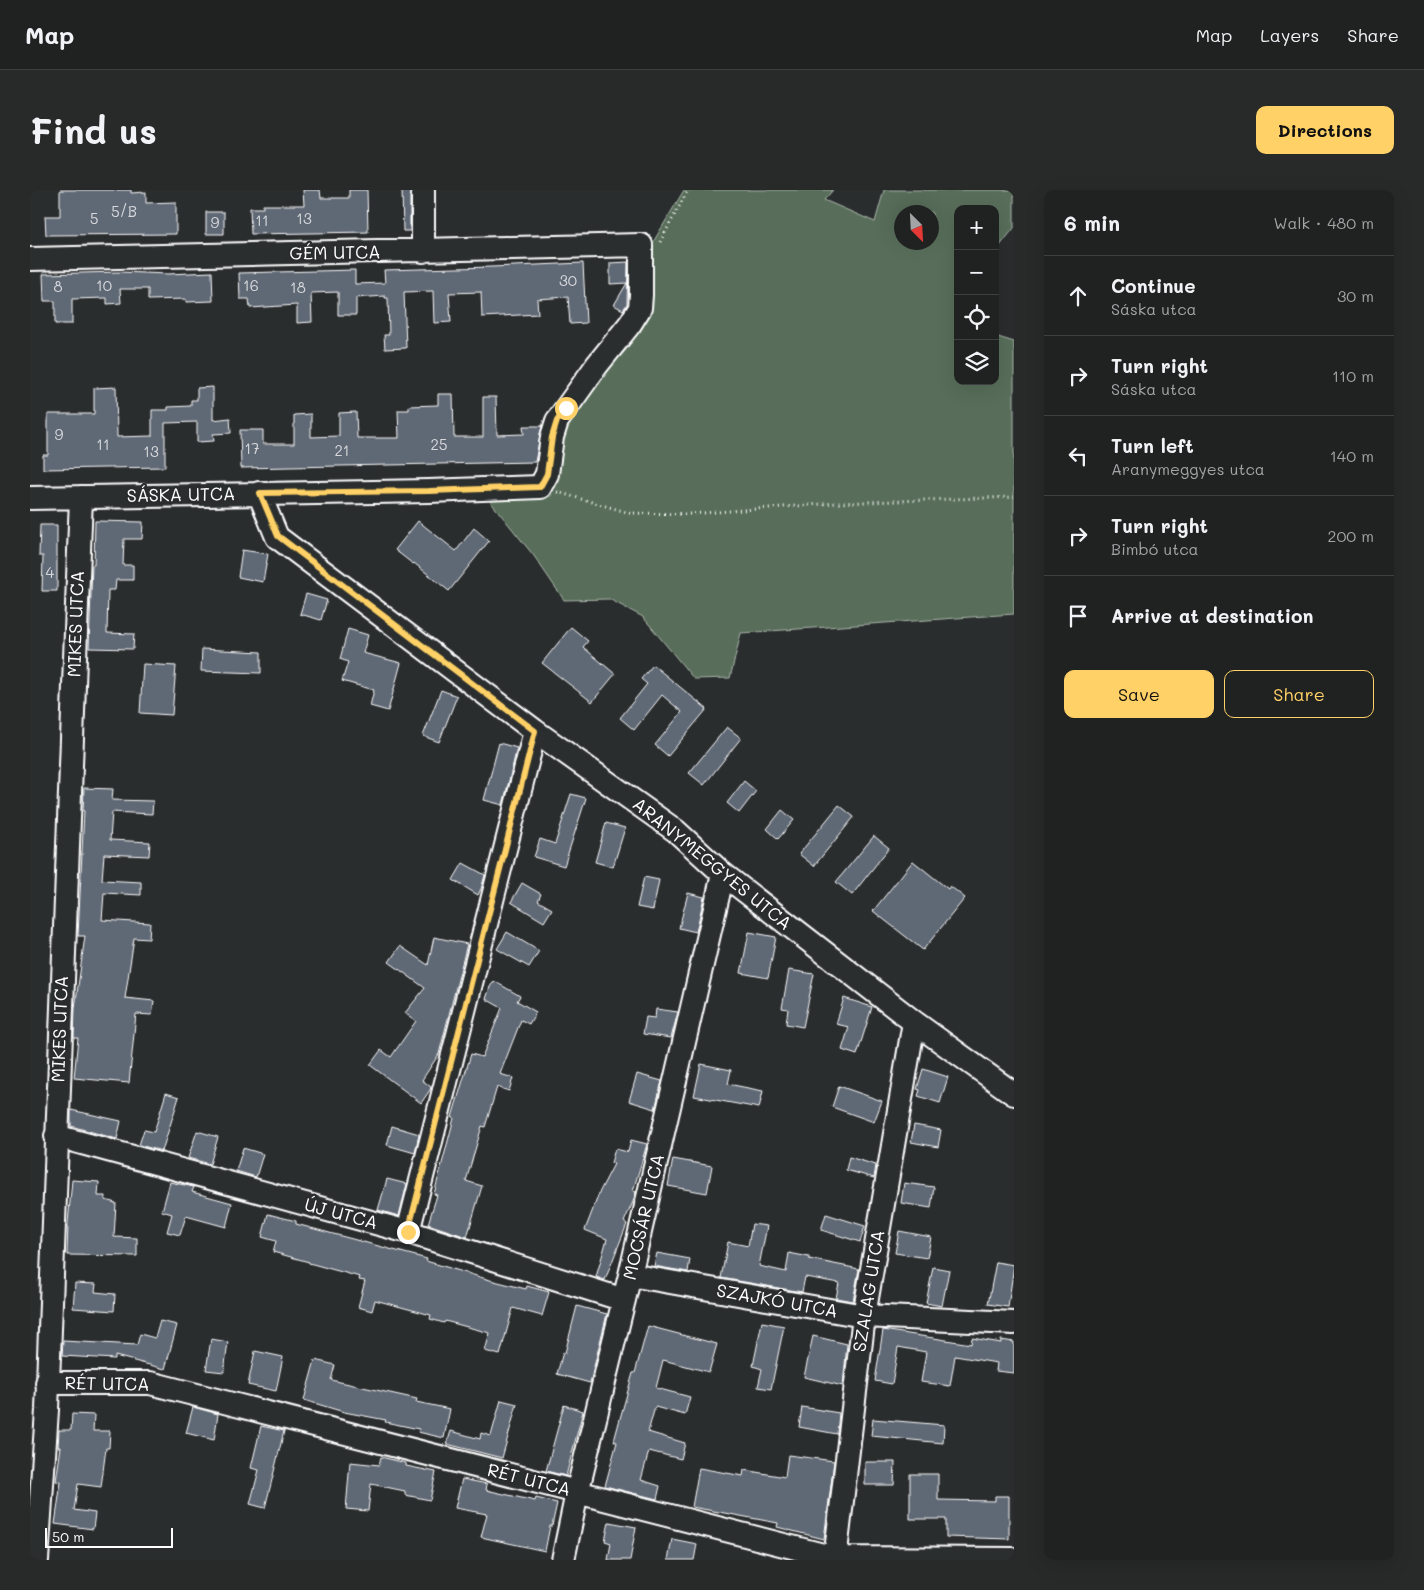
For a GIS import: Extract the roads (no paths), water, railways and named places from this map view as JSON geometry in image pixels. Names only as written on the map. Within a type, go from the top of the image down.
[{"type":"street","points":[[423,190],[423,251]]},
{"type":"street","name":"GÉM UTCA","points":[[30,259],[641,245],[640,308],[557,421],[552,437],[547,474],[540,487]]},
{"type":"street","name":"SÁSKA UTCA","points":[[30,498],[429,491],[540,487]]},
{"type":"street","name":"ARANYMEGGYES UTCA","points":[[260,493],[278,536],[535,731],[676,831],[723,874],[914,1022],[1014,1094]]},
{"type":"street","name":"MIKES UTCA","points":[[37,1560],[38,1410],[47,1383],[80,497]]},
{"type":"street","points":[[408,1232],[535,731]]},
{"type":"street","name":"MOCSÁR UTCA","points":[[563,1560],[577,1492],[630,1275],[723,874]]},
{"type":"street","name":"SZALAG UTCA","points":[[835,1559],[864,1316],[914,1022]]},
{"type":"street","name":"ÚJ UTCA","points":[[56,1136],[408,1232],[624,1300]]},
{"type":"street","name":"SZAJKÓ UTCA","points":[[630,1275],[864,1316],[1014,1323]]},
{"type":"street","name":"RÉT UTCA","points":[[47,1383],[150,1383],[835,1559],[1014,1559]]}]
